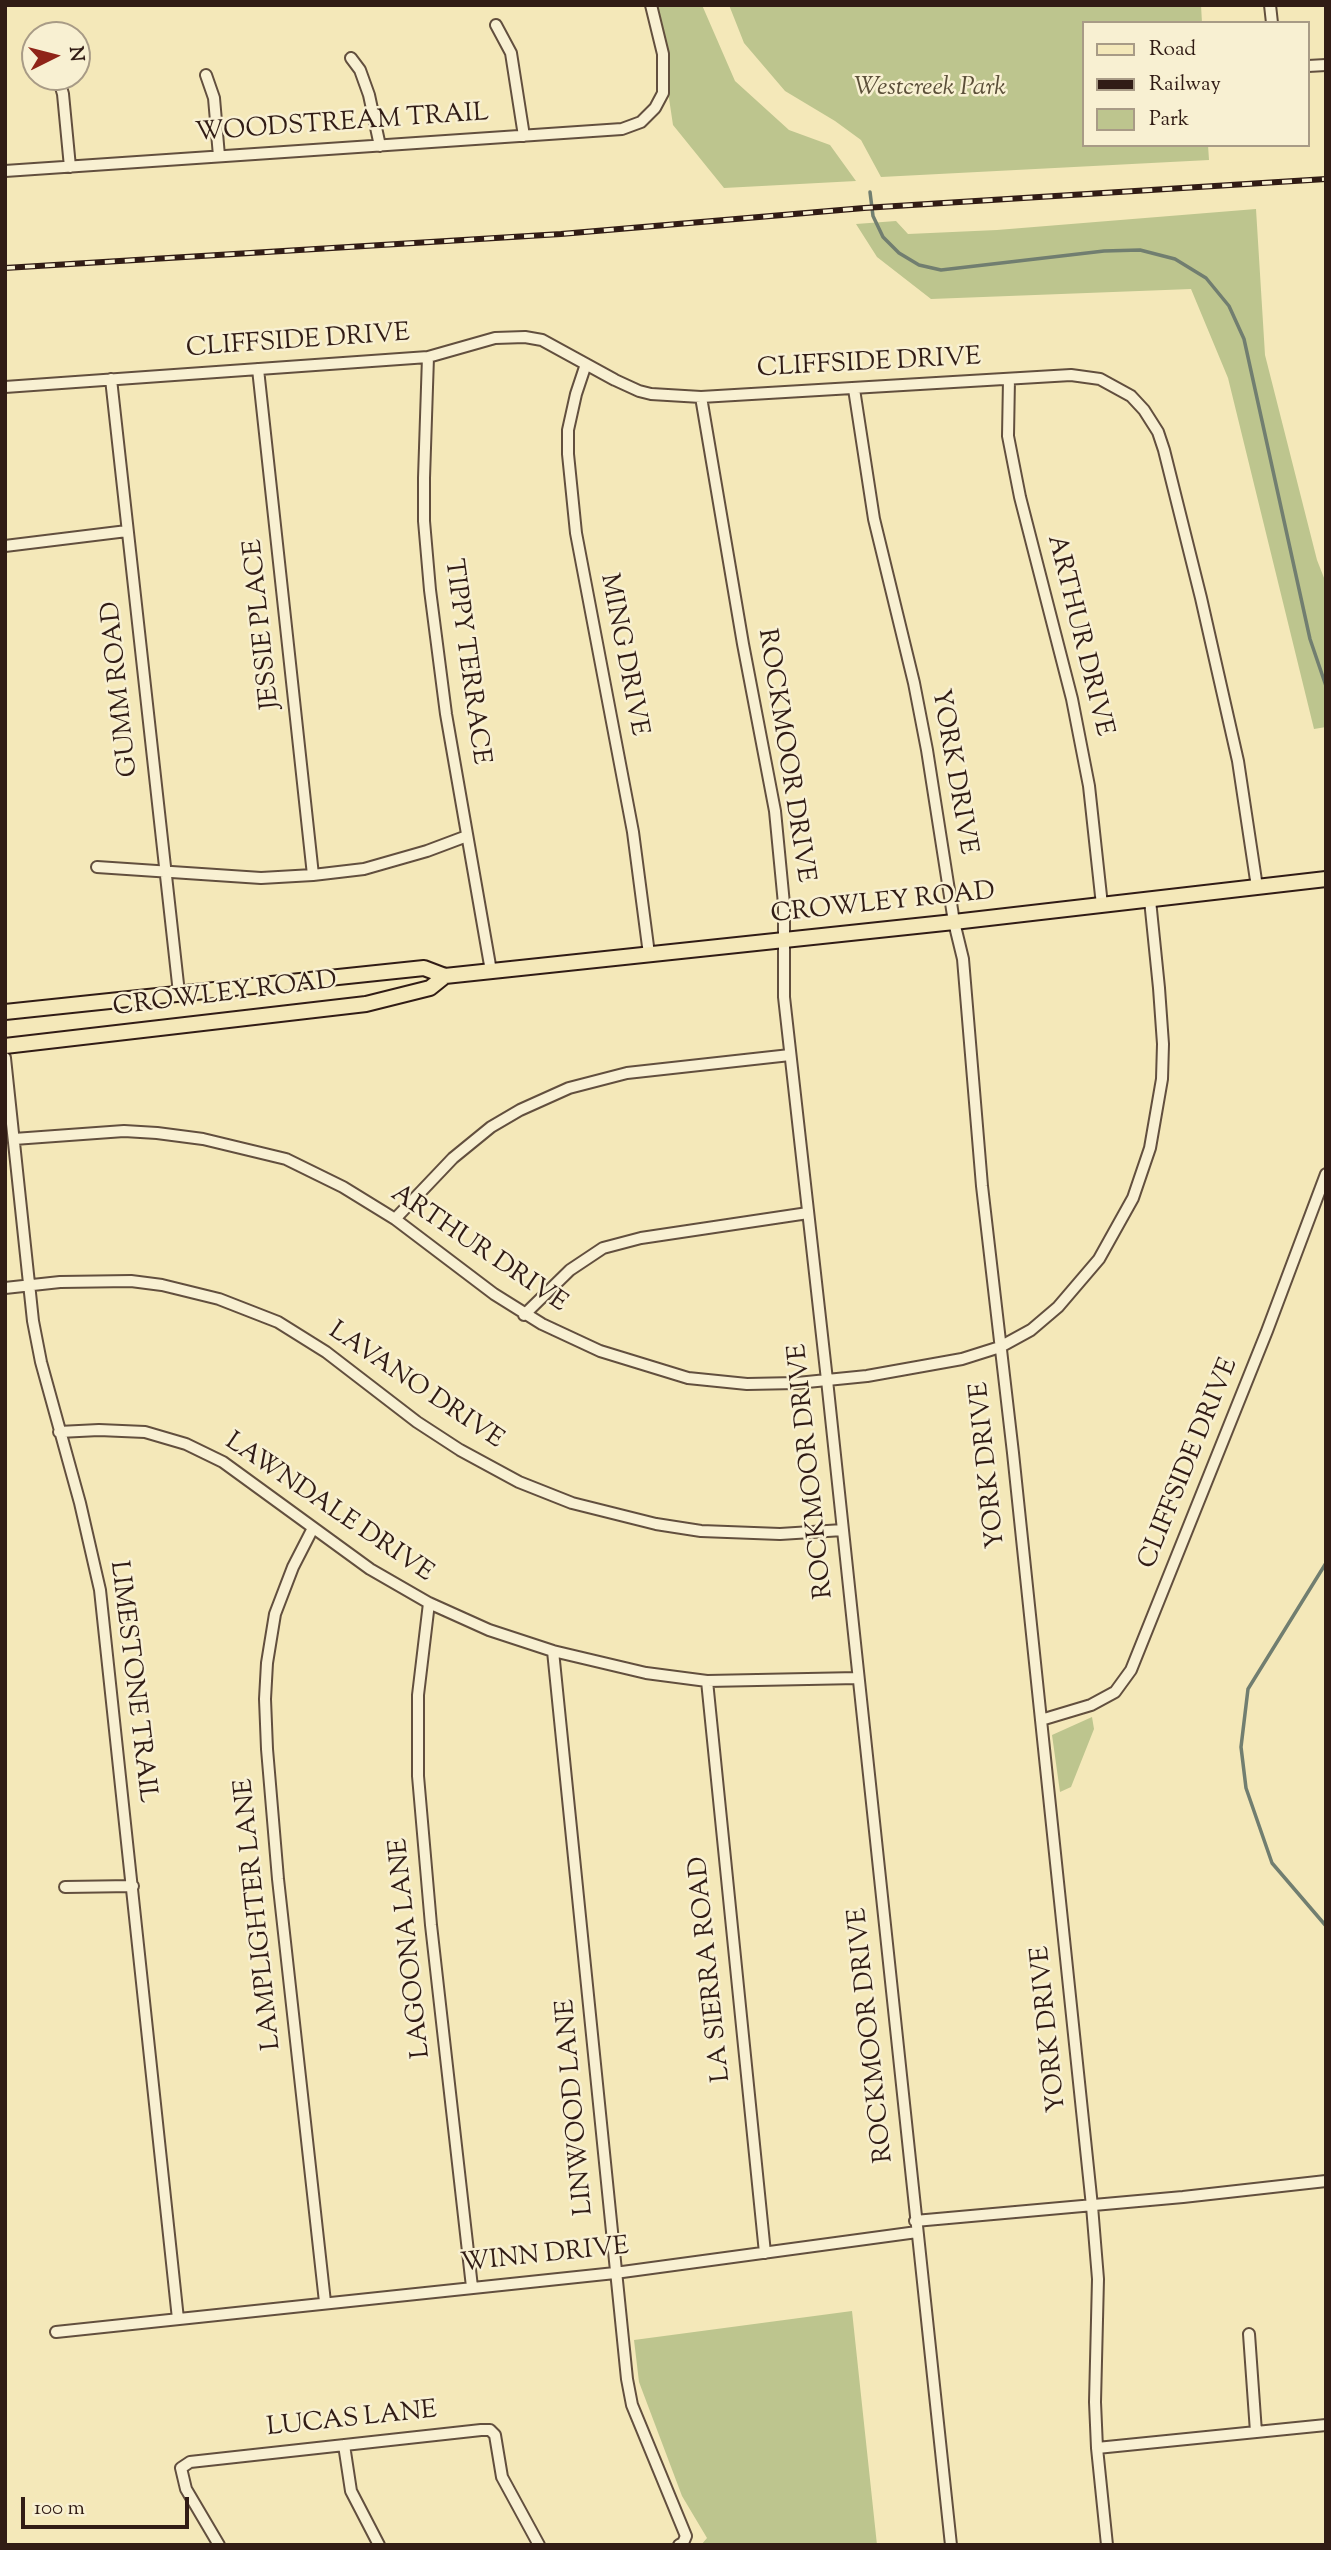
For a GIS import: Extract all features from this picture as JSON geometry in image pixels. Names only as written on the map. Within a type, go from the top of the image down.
[{"type":"main road","name":"CROWLEY ROAD","points":[[5,1012],[424,968],[445,976],[1326,879]]},
{"type":"main road","name":"CROWLEY ROAD","points":[[5,1046],[366,1004],[430,988],[445,976]]},
{"type":"street","name":"WOODSTREAM TRAIL","points":[[5,171],[622,129],[646,117],[655,108],[663,89],[663,54],[651,5]]},
{"type":"street","points":[[496,25],[511,53],[524,136]]},
{"type":"street","points":[[351,58],[360,70],[369,95],[380,146]]},
{"type":"street","points":[[206,75],[214,98],[219,156]]},
{"type":"street","points":[[62,91],[69,167]]},
{"type":"street","name":"CLIFFSIDE DRIVE","points":[[5,387],[428,357],[495,338],[525,337],[542,340],[639,391],[701,397],[1070,375],[1100,379],[1131,396],[1158,432],[1201,598],[1238,761],[1258,887]]},
{"type":"street","name":"TIPPY TERRACE","points":[[428,357],[424,521],[446,714],[491,971]]},
{"type":"street","name":"MING DRIVE","points":[[586,364],[568,430],[575,520],[633,832],[649,954]]},
{"type":"street","name":"JESSIE PLACE","points":[[258,369],[313,875]]},
{"type":"street","name":"GUMM ROAD","points":[[111,379],[179,993]]},
{"type":"street","name":"ARTHUR DRIVE","points":[[1009,379],[1008,436],[1020,497],[1082,748],[1089,786],[1102,905]]},
{"type":"street","name":"YORK DRIVE","points":[[854,389],[874,519],[914,683],[954,922],[963,959],[982,1186],[1092,2206],[1098,2279],[1095,2402],[1097,2448],[1107,2545]]},
{"type":"street","name":"ROCKMOOR DRIVE","points":[[701,397],[740,630],[775,811],[784,904],[783,997],[827,1380],[951,2545]]},
{"type":"street","points":[[5,546],[127,531]]},
{"type":"street","points":[[97,866],[261,878],[313,875],[363,869],[427,851],[467,836]]},
{"type":"street","name":"ARTHUR DRIVE","points":[[14,1139],[124,1131],[204,1139],[286,1159],[343,1186],[394,1219],[524,1315],[600,1351],[688,1378],[747,1384],[827,1380],[867,1376],[962,1359],[1000,1348],[1031,1330],[1049,1315],[1084,1278],[1115,1234],[1144,1170],[1157,1114],[1162,1067],[1159,988],[1150,900]]},
{"type":"street","points":[[394,1219],[453,1158],[491,1127],[520,1110],[569,1088],[640,1071],[790,1055]]},
{"type":"street","name":"LIMESTONE TRAIL","points":[[5,1058],[28,1285],[41,1362],[100,1590],[178,2319]]},
{"type":"street","name":"CLIFFSIDE DRIVE","points":[[1041,1720],[1091,1705],[1115,1692],[1131,1670],[1267,1331],[1326,1174]]},
{"type":"street","points":[[524,1315],[570,1270],[603,1248],[640,1238],[808,1213]]},
{"type":"street","name":"LAVANO DRIVE","points":[[5,1288],[106,1280],[162,1285],[219,1299],[278,1322],[326,1352],[417,1422],[460,1450],[519,1482],[572,1503],[656,1524],[701,1531],[780,1534],[843,1530]]},
{"type":"street","name":"LAWNDALE DRIVE","points":[[59,1432],[145,1432],[186,1444],[223,1462],[370,1569],[429,1603],[489,1630],[553,1651],[646,1673],[707,1681],[858,1678]]},
{"type":"street","name":"LAMPLIGHTER LANE","points":[[313,1528],[293,1567],[275,1614],[267,1664],[265,1699],[278,1879],[325,2302]]},
{"type":"street","name":"LAGOONA LANE","points":[[429,1603],[418,1695],[418,1776],[431,1925],[472,2287]]},
{"type":"street","name":"LINWOOD LANE","points":[[553,1651],[627,2379],[632,2405],[686,2536],[679,2545]]},
{"type":"street","name":"LA SIERRA ROAD","points":[[707,1681],[765,2253]]},
{"type":"street","points":[[65,1887],[133,1886]]},
{"type":"street","name":"WINN DRIVE","points":[[56,2332],[615,2273],[765,2253],[916,2226],[1326,2181]]},
{"type":"street","points":[[1249,2334],[1256,2432]]},
{"type":"street","points":[[1097,2448],[1326,2425]]},
{"type":"street","name":"LUCAS LANE","points":[[219,2545],[186,2489],[181,2469],[190,2462],[489,2430],[495,2435],[502,2477],[539,2545]]},
{"type":"street","points":[[344,2445],[351,2491],[379,2545]]},
{"type":"green space","points":[[655,5],[702,5],[735,81],[789,130],[830,145],[856,181],[724,188],[673,125]]},
{"type":"green space","name":"Westcreek Park","points":[[729,5],[1201,5],[1202,21],[1082,21],[1082,147],[1208,147],[1209,160],[881,177],[861,140],[785,91],[744,43]]},
{"type":"green space","points":[[1256,209],[1265,355],[1317,560],[1326,583],[1326,727],[1314,729],[1228,378],[1191,289],[931,299],[877,257],[856,224],[896,221],[908,234],[997,230]]},
{"type":"green space","points":[[1092,1717],[1094,1729],[1071,1787],[1060,1792],[1052,1735]]},
{"type":"green space","points":[[852,2311],[877,2545],[701,2545],[707,2538],[682,2496],[639,2382],[634,2340]]},
{"type":"waterway","points":[[870,192],[873,216],[883,237],[899,253],[919,265],[941,270],[1104,251],[1140,250],[1175,259],[1206,278],[1229,306],[1244,339],[1310,639],[1326,686]]},
{"type":"waterway","points":[[1326,1563],[1248,1689],[1241,1747],[1246,1788],[1272,1863],[1326,1926]]},
{"type":"railway","points":[[5,268],[561,234],[864,208],[1326,179]]}]
